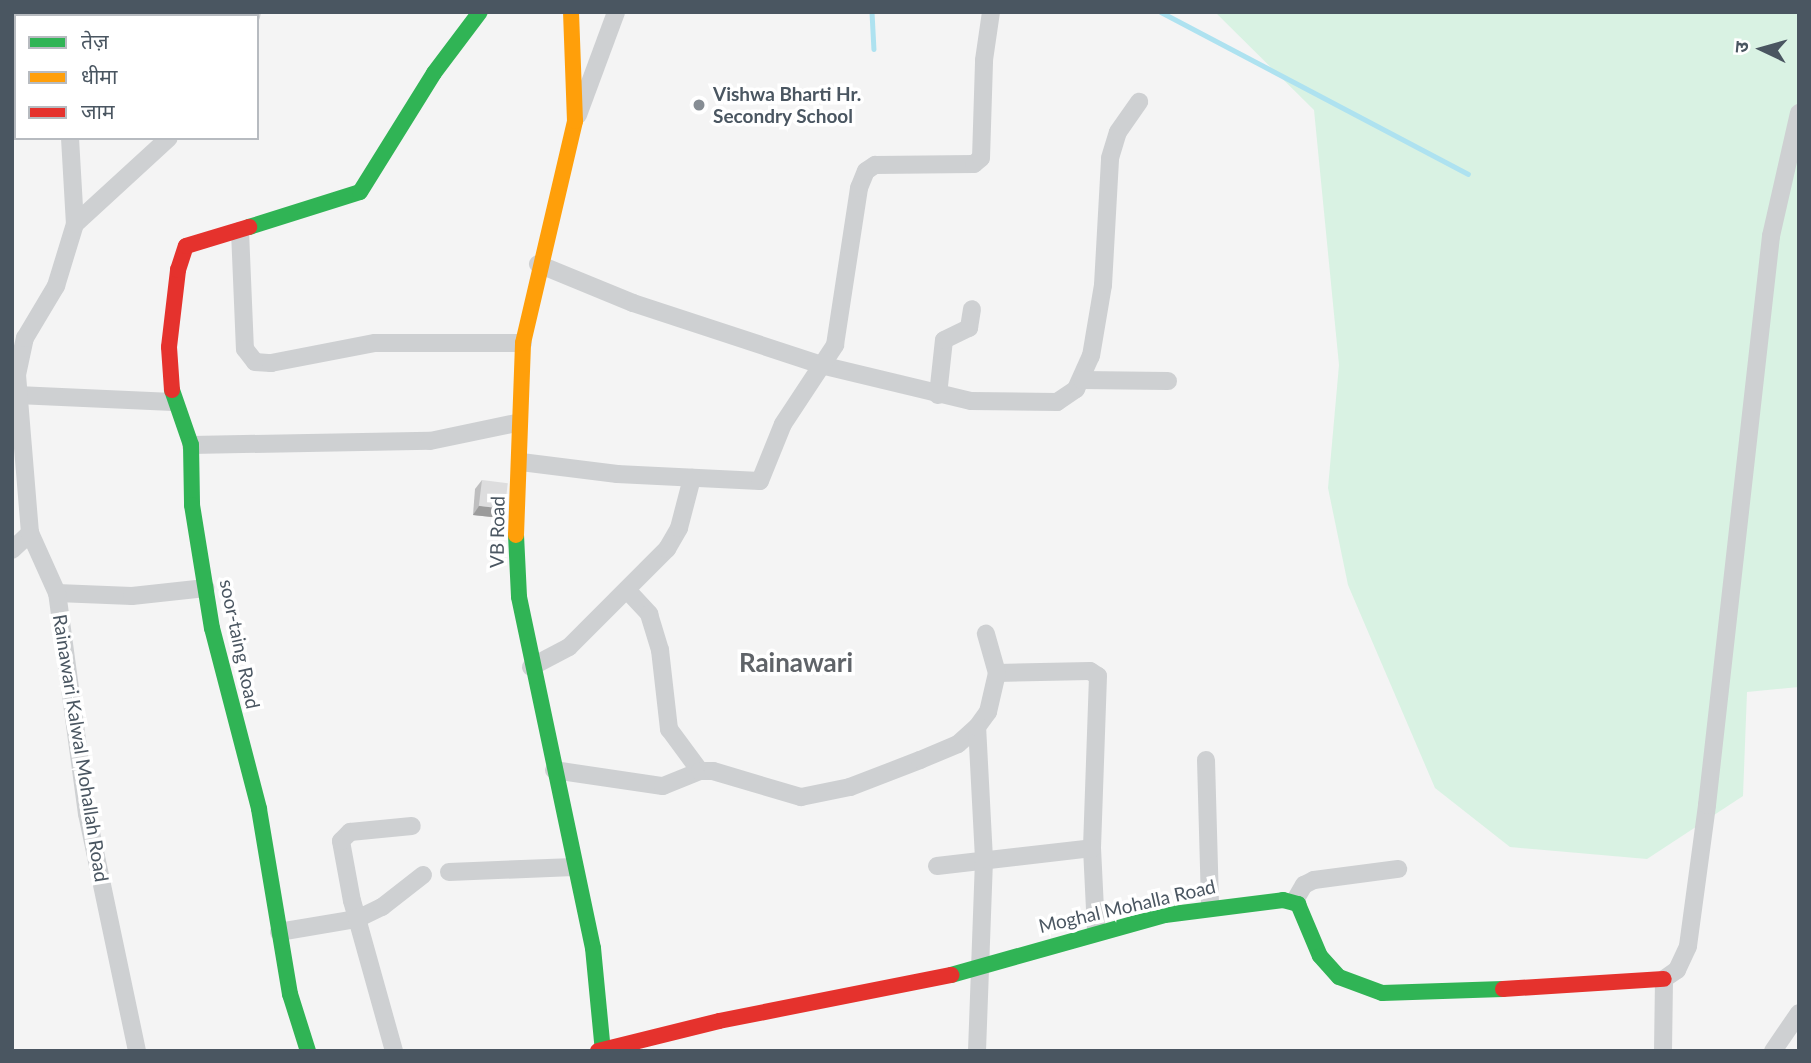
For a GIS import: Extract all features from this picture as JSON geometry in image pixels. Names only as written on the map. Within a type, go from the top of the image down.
[{"type":"street","points":[[480,12],[434,73],[360,192],[240,231],[245,349],[255,362],[271,363],[374,343],[523,343]]},
{"type":"street","name":"VB Road","points":[[571,12],[575,121],[538,264],[523,343],[516,423],[521,462],[516,533],[519,597],[531,667],[593,948],[602,1050]]},
{"type":"street","points":[[575,121],[617,12]]},
{"type":"street","points":[[521,462],[546,468],[760,481],[783,424],[825,366],[843,312],[859,188],[866,171],[875,165],[974,164],[981,158],[984,60],[991,12]]},
{"type":"street","points":[[538,264],[633,303],[825,366],[938,395],[1048,404],[1064,399],[1082,380],[1098,324],[1110,158],[1118,132],[1139,102]]},
{"type":"street","points":[[1398,869],[1314,880],[1304,885],[1294,902],[1328,967],[1349,982],[1382,993],[1430,994],[1664,979],[1677,970],[1688,946],[1768,260],[1799,113]]},
{"type":"street","points":[[70,140],[75,224]]},
{"type":"street","points":[[75,224],[167,140]]},
{"type":"street","name":"Rainawari Kalwal Mohallah Road","points":[[75,224],[55,286],[25,338],[17,395],[30,533],[57,593],[93,848],[138,1051]]},
{"type":"street","name":"soor-taing Road","points":[[240,231],[186,246],[178,270],[169,347],[173,402],[191,445],[192,505],[206,588],[259,809],[290,994],[308,1051]]},
{"type":"street","points":[[938,395],[944,340],[969,328],[972,309]]},
{"type":"street","points":[[1082,380],[1168,381]]},
{"type":"street","points":[[17,395],[173,402]]},
{"type":"street","points":[[191,445],[430,441],[516,423]]},
{"type":"street","points":[[531,667],[569,647],[667,549],[680,528],[692,478]]},
{"type":"street","points":[[12,550],[30,533]]},
{"type":"street","points":[[57,593],[132,596],[206,588]]},
{"type":"street","points":[[627,590],[649,614],[660,650],[669,729],[700,771]]},
{"type":"street","points":[[554,769],[663,786],[700,771],[747,779],[786,796],[814,795],[850,787],[958,744],[977,727],[988,712],[998,673],[986,634]]},
{"type":"street","points":[[998,673],[1090,671],[1098,676],[1092,848],[1096,931]]},
{"type":"street","points":[[977,727],[984,859],[977,965],[977,1051]]},
{"type":"street","points":[[1206,760],[1210,906]]},
{"type":"street","points":[[394,1051],[357,919],[341,849],[344,834],[412,826]]},
{"type":"street","points":[[937,866],[1092,848]]},
{"type":"street","points":[[449,872],[575,867]]},
{"type":"street","points":[[279,932],[357,919],[390,902],[423,876]]},
{"type":"street","name":"Moghal Mohalla Road","points":[[602,1050],[906,987],[1096,931],[1210,906],[1294,902]]},
{"type":"street","points":[[1663,1051],[1664,979]]},
{"type":"street","points":[[1773,1051],[1799,1013]]},
{"type":"green space","points":[[1215,12],[1799,12],[1799,687],[1747,692],[1743,796],[1647,859],[1510,847],[1435,788],[1348,585],[1328,488],[1339,365],[1314,110]]},
{"type":"building","points":[[482,480],[508,483],[505,509],[479,506]]},
{"type":"waterway","points":[[872,12],[874,49]]},
{"type":"waterway","points":[[1161,12],[1468,174]]},
{"type":"traffic: fast","points":[[249,227],[360,192],[434,73],[480,12]]},
{"type":"traffic: fast","points":[[172,390],[191,445],[192,505],[212,628],[259,809],[290,994],[308,1051]]},
{"type":"traffic: fast","points":[[516,535],[519,597],[593,948],[603,1051]]},
{"type":"traffic: fast","points":[[951,975],[1165,915],[1283,900],[1298,904],[1320,956],[1339,977],[1382,993],[1503,989]]},
{"type":"traffic: slow","points":[[516,535],[523,343],[575,121],[571,12]]},
{"type":"traffic: jam","points":[[172,390],[169,347],[178,270],[186,246],[249,227]]},
{"type":"traffic: jam","points":[[598,1051],[719,1021],[951,975]]},
{"type":"traffic: jam","points":[[1503,989],[1664,979]]},
{"type":"place","name":"Vishwa Bharti Hr. Secondry School","points":[[699,105]]},
{"type":"district","name":"Rainawari","points":[[796,663]]}]
